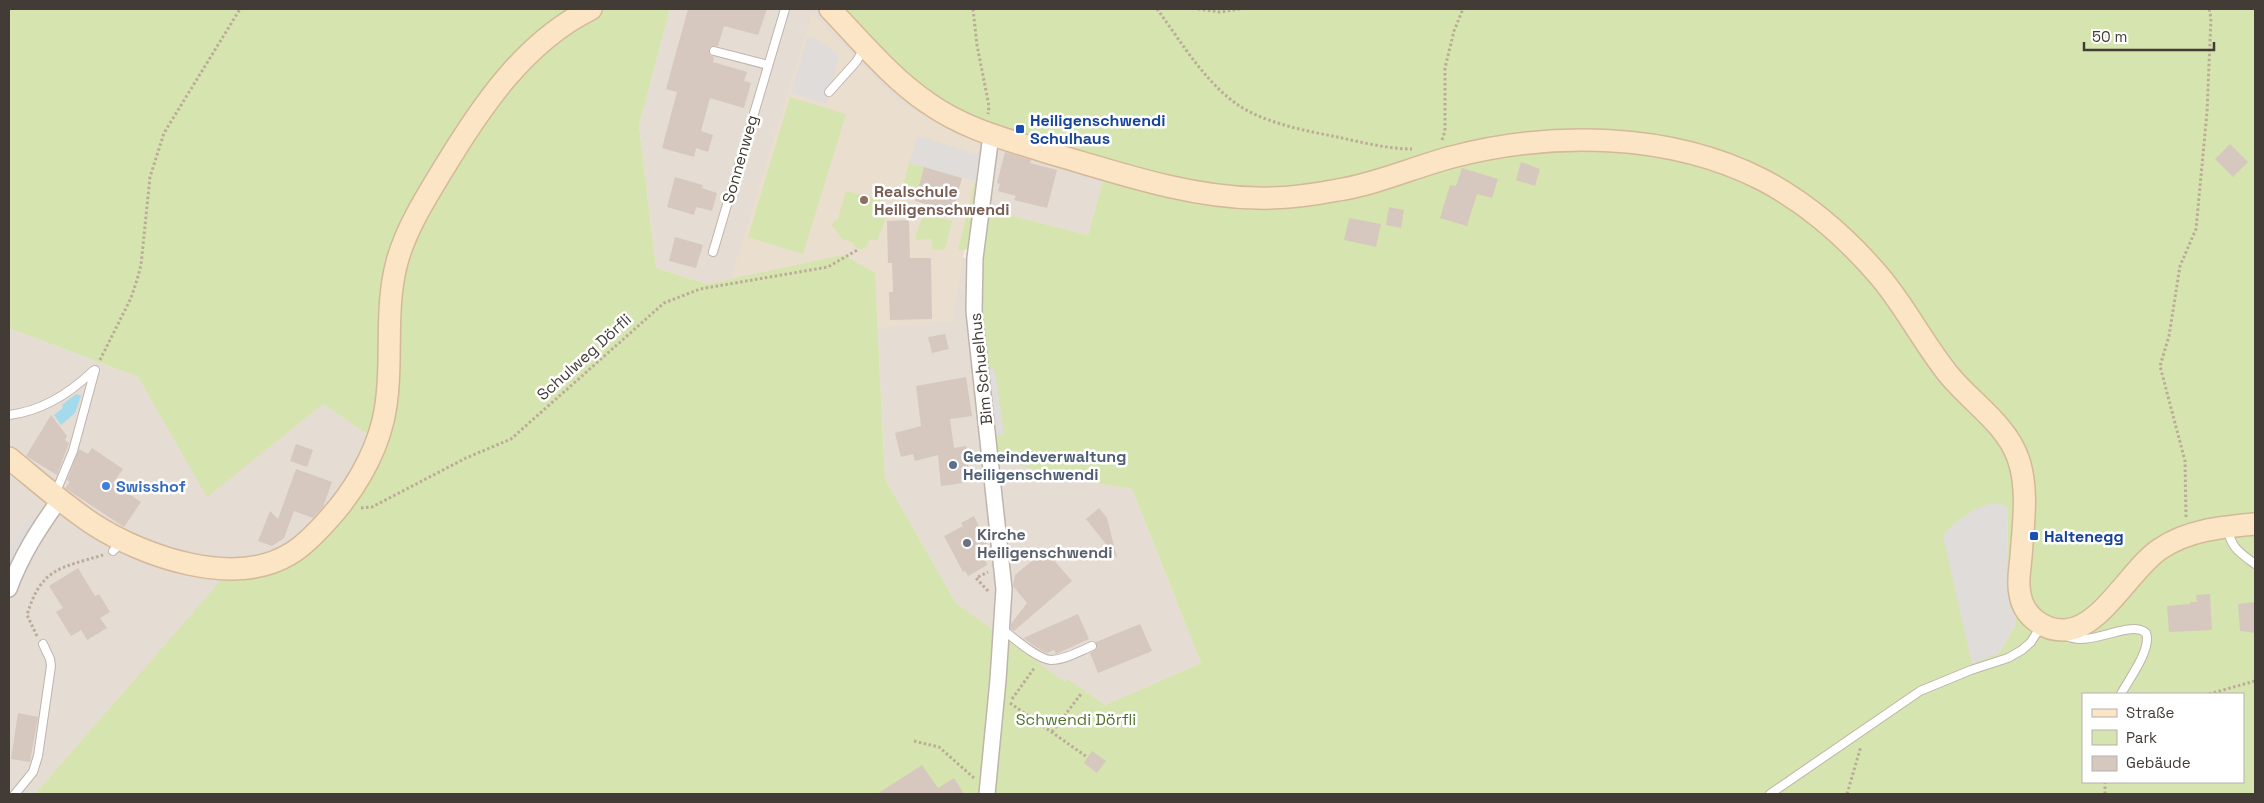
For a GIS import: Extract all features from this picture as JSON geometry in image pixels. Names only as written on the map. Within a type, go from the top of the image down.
[{"type":"street","points":[[9,458],[92,523],[118,546],[192,564],[231,570],[247,568],[290,554],[318,530],[336,510],[367,462],[382,423],[388,383],[391,291],[397,261],[416,216],[464,135],[497,89],[541,42],[574,17],[591,9]]},
{"type":"street","points":[[830,9],[908,88],[927,103],[960,123],[987,134],[1106,170],[1208,194],[1251,198],[1283,197],[1346,189],[1461,155],[1518,145],[1568,142],[1636,144],[1679,150],[1725,164],[1761,180],[1783,192],[1826,222],[1845,239],[1883,280],[1947,372],[1996,424],[2014,447],[2023,476],[2020,594],[2029,615],[2051,627],[2077,627],[2087,622],[2098,613],[2152,555],[2186,535],[2228,526],[2255,524]]},
{"type":"street","name":"Bim Schuelhus","points":[[987,134],[975,258],[974,312],[981,390],[1003,565],[1004,589],[997,693],[987,793]]},
{"type":"street","points":[[9,589],[30,541],[57,496]]},
{"type":"lane","name":"Sonnenweg","points":[[712,252],[784,9]]},
{"type":"lane","points":[[828,92],[856,62],[866,46]]},
{"type":"lane","points":[[714,51],[768,64]]},
{"type":"lane","points":[[9,415],[42,407],[65,395],[95,370]]},
{"type":"lane","points":[[57,496],[73,450],[95,370]]},
{"type":"lane","points":[[2228,526],[2231,542],[2236,550],[2255,564]]},
{"type":"lane","points":[[1770,794],[1920,691],[1971,670],[2008,658],[2022,650],[2051,627],[2078,640],[2136,628],[2142,629],[2148,638],[2146,648],[2122,693]]},
{"type":"lane","points":[[1002,629],[1038,655],[1050,660],[1092,646]]},
{"type":"lane","points":[[15,794],[33,772],[38,756],[51,666],[43,644]]},
{"type":"path","points":[[95,370],[131,298],[137,280],[141,265],[150,177],[164,133],[240,9]]},
{"type":"path","points":[[973,9],[977,45],[989,106],[987,134]]},
{"type":"path","points":[[1157,9],[1213,82],[1236,103],[1249,111],[1276,122],[1324,134],[1398,148],[1419,148]]},
{"type":"path","points":[[1198,9],[1220,12],[1240,9]]},
{"type":"path","points":[[1440,144],[1445,131],[1445,68],[1454,31],[1463,9]]},
{"type":"path","points":[[2186,535],[2185,460],[2160,366],[2169,336],[2180,266],[2196,228],[2207,112],[2211,18],[2209,9]]},
{"type":"path","name":"Schulweg Dörfli","points":[[336,510],[372,507],[466,458],[511,439],[664,302],[700,289],[828,267],[859,249]]},
{"type":"path","points":[[43,644],[27,615],[39,585],[58,569],[118,546]]},
{"type":"path","points":[[1010,703],[1035,667]]},
{"type":"path","points":[[2212,693],[2255,681]]},
{"type":"path","points":[[997,693],[1087,757]]},
{"type":"path","points":[[1052,732],[1081,694]]},
{"type":"path","points":[[1847,794],[1867,727]]},
{"type":"path","points":[[914,741],[938,748],[968,772],[987,793]]},
{"type":"shaded area","points":[[670,9],[830,9],[1106,170],[1088,235],[982,208],[910,258],[975,258],[1059,477],[1132,489],[1201,663],[1105,705],[1068,679],[1066,683],[956,603],[885,479],[875,273],[843,255],[707,284],[656,268],[639,125]]},
{"type":"shaded area","name":"Realschule Heiligenschwendi","points":[[812,13],[899,102],[983,145],[952,322],[878,328],[875,273],[843,255],[731,279]]},
{"type":"shaded area","points":[[815,37],[839,56],[827,104],[791,93],[807,38]]},
{"type":"shaded area","points":[[918,136],[975,154],[982,150],[985,184],[909,163]]},
{"type":"shaded area","points":[[9,328],[138,377],[207,496],[323,404],[376,440],[319,530],[231,570],[35,794],[9,794]]},
{"type":"shaded area","points":[[980,365],[995,370],[1004,434],[987,437]]},
{"type":"shaded area","points":[[1989,504],[2002,504],[2008,508],[2007,571],[2012,571],[2016,624],[1999,653],[1972,664],[1943,536],[1951,526],[1975,509]]},
{"type":"shaded area","points":[[30,516],[35,520],[9,565],[9,551]]},
{"type":"green space","name":"Schwendi Dörfli","points":[[9,9],[670,9],[639,125],[656,268],[707,284],[843,255],[875,273],[885,479],[956,603],[1065,682],[1068,679],[1105,705],[1201,663],[1132,489],[1059,477],[990,455],[987,437],[1003,434],[980,365],[982,208],[1088,235],[1106,170],[960,123],[830,9],[2255,9],[2255,794],[35,794],[231,569],[290,554],[376,440],[323,404],[207,497],[138,377],[9,328]],"holes":[[[2008,508],[2007,571],[2011,571],[2016,624],[1999,653]]]},
{"type":"green space","points":[[790,97],[846,114],[803,254],[748,237]]},
{"type":"green space","points":[[909,163],[924,167],[916,196],[906,194],[903,186]]},
{"type":"green space","points":[[975,181],[979,182],[971,249],[958,250]]},
{"type":"green space","points":[[846,191],[884,201],[885,221],[877,240],[869,240],[868,244],[862,249],[856,247],[852,242],[842,239],[832,225],[838,219]]},
{"type":"green space","points":[[924,214],[952,221],[945,249],[932,250],[932,239],[916,240],[916,234]]},
{"type":"water","points":[[76,394],[81,396],[75,413],[61,425],[54,415],[63,408],[62,405]]},
{"type":"building","points":[[688,9],[767,9],[758,35],[724,26],[718,46],[712,46],[709,49],[710,55],[714,57],[713,62],[747,72],[744,81],[751,83],[744,108],[710,98],[701,131],[713,135],[708,152],[696,148],[694,157],[662,148],[677,92],[666,89]]},
{"type":"building","points":[[2230,144],[2248,162],[2233,177],[2215,159]]},
{"type":"building","points":[[1005,152],[1031,160],[1030,163],[1057,170],[1047,208],[1014,200],[1016,196],[998,191],[1000,184],[997,183]]},
{"type":"building","points":[[1521,162],[1540,169],[1535,186],[1516,180]]},
{"type":"building","points":[[924,167],[962,178],[953,211],[915,201]]},
{"type":"building","points":[[1462,168],[1498,179],[1492,198],[1477,194],[1467,226],[1440,218],[1450,185],[1456,186]]},
{"type":"building","points":[[675,177],[703,185],[702,188],[717,193],[712,211],[696,207],[694,215],[667,207]]},
{"type":"building","points":[[1389,207],[1404,210],[1401,228],[1386,225]]},
{"type":"building","points":[[1349,218],[1381,224],[1376,247],[1344,240]]},
{"type":"building","points":[[909,220],[910,258],[931,258],[932,319],[890,320],[889,292],[893,292],[892,263],[888,263],[887,221]]},
{"type":"building","points":[[675,237],[703,245],[696,268],[669,261]]},
{"type":"building","points":[[945,334],[949,349],[932,353],[928,337]]},
{"type":"building","points":[[966,377],[972,416],[950,419],[954,448],[966,446],[970,482],[941,486],[938,455],[915,461],[913,454],[901,457],[895,433],[921,426],[916,386]]},
{"type":"building","points":[[51,415],[67,436],[65,440],[69,443],[57,475],[26,456]]},
{"type":"building","points":[[296,444],[313,450],[307,467],[290,461]]},
{"type":"building","points":[[92,448],[123,469],[113,483],[141,502],[124,527],[65,488],[70,482],[67,480],[79,449],[88,454]]},
{"type":"building","points":[[296,469],[332,482],[323,507],[313,518],[294,511],[284,538],[272,546],[258,541],[270,511],[278,519]]},
{"type":"building","points":[[1099,508],[1107,518],[1117,558],[1086,519]]},
{"type":"building","name":"Kirche Heiligenschwendi","points":[[974,516],[990,550],[984,553],[987,565],[968,576],[965,571],[963,572],[944,536],[963,526],[961,523]]},
{"type":"building","points":[[1045,550],[1072,581],[1014,631],[1011,629],[1011,624],[1027,603],[1013,586],[1015,575]]},
{"type":"building","points":[[78,568],[95,596],[99,594],[110,612],[100,618],[107,628],[87,640],[81,630],[71,636],[56,612],[63,608],[49,586]]},
{"type":"building","points":[[2210,594],[2212,630],[2169,632],[2167,606],[2190,604],[2190,602],[2197,602],[2196,595]]},
{"type":"building","points":[[2255,602],[2255,633],[2240,631],[2238,604]]},
{"type":"building","points":[[1078,614],[1089,639],[1056,654],[1054,650],[1047,653],[1042,651],[1023,638]]},
{"type":"building","points":[[1140,624],[1152,651],[1098,673],[1090,653],[1097,649],[1096,642]]},
{"type":"building","points":[[18,713],[38,717],[30,762],[11,759]]},
{"type":"building","points":[[1092,751],[1106,761],[1097,773],[1084,763]]},
{"type":"building","points":[[922,765],[938,788],[954,778],[964,794],[877,794]]},
{"type":"place","name":"Heiligenschwendi Schulhaus","points":[[1020,129]]},
{"type":"place","name":"Realschule Heiligenschwendi","points":[[864,200]]},
{"type":"place","name":"Gemeindeverwaltung Heiligenschwendi","points":[[953,465]]},
{"type":"place","name":"Swisshof","points":[[106,486]]},
{"type":"place","name":"Haltenegg","points":[[2034,536]]},
{"type":"place","name":"Kirche Heiligenschwendi","points":[[967,543]]}]
